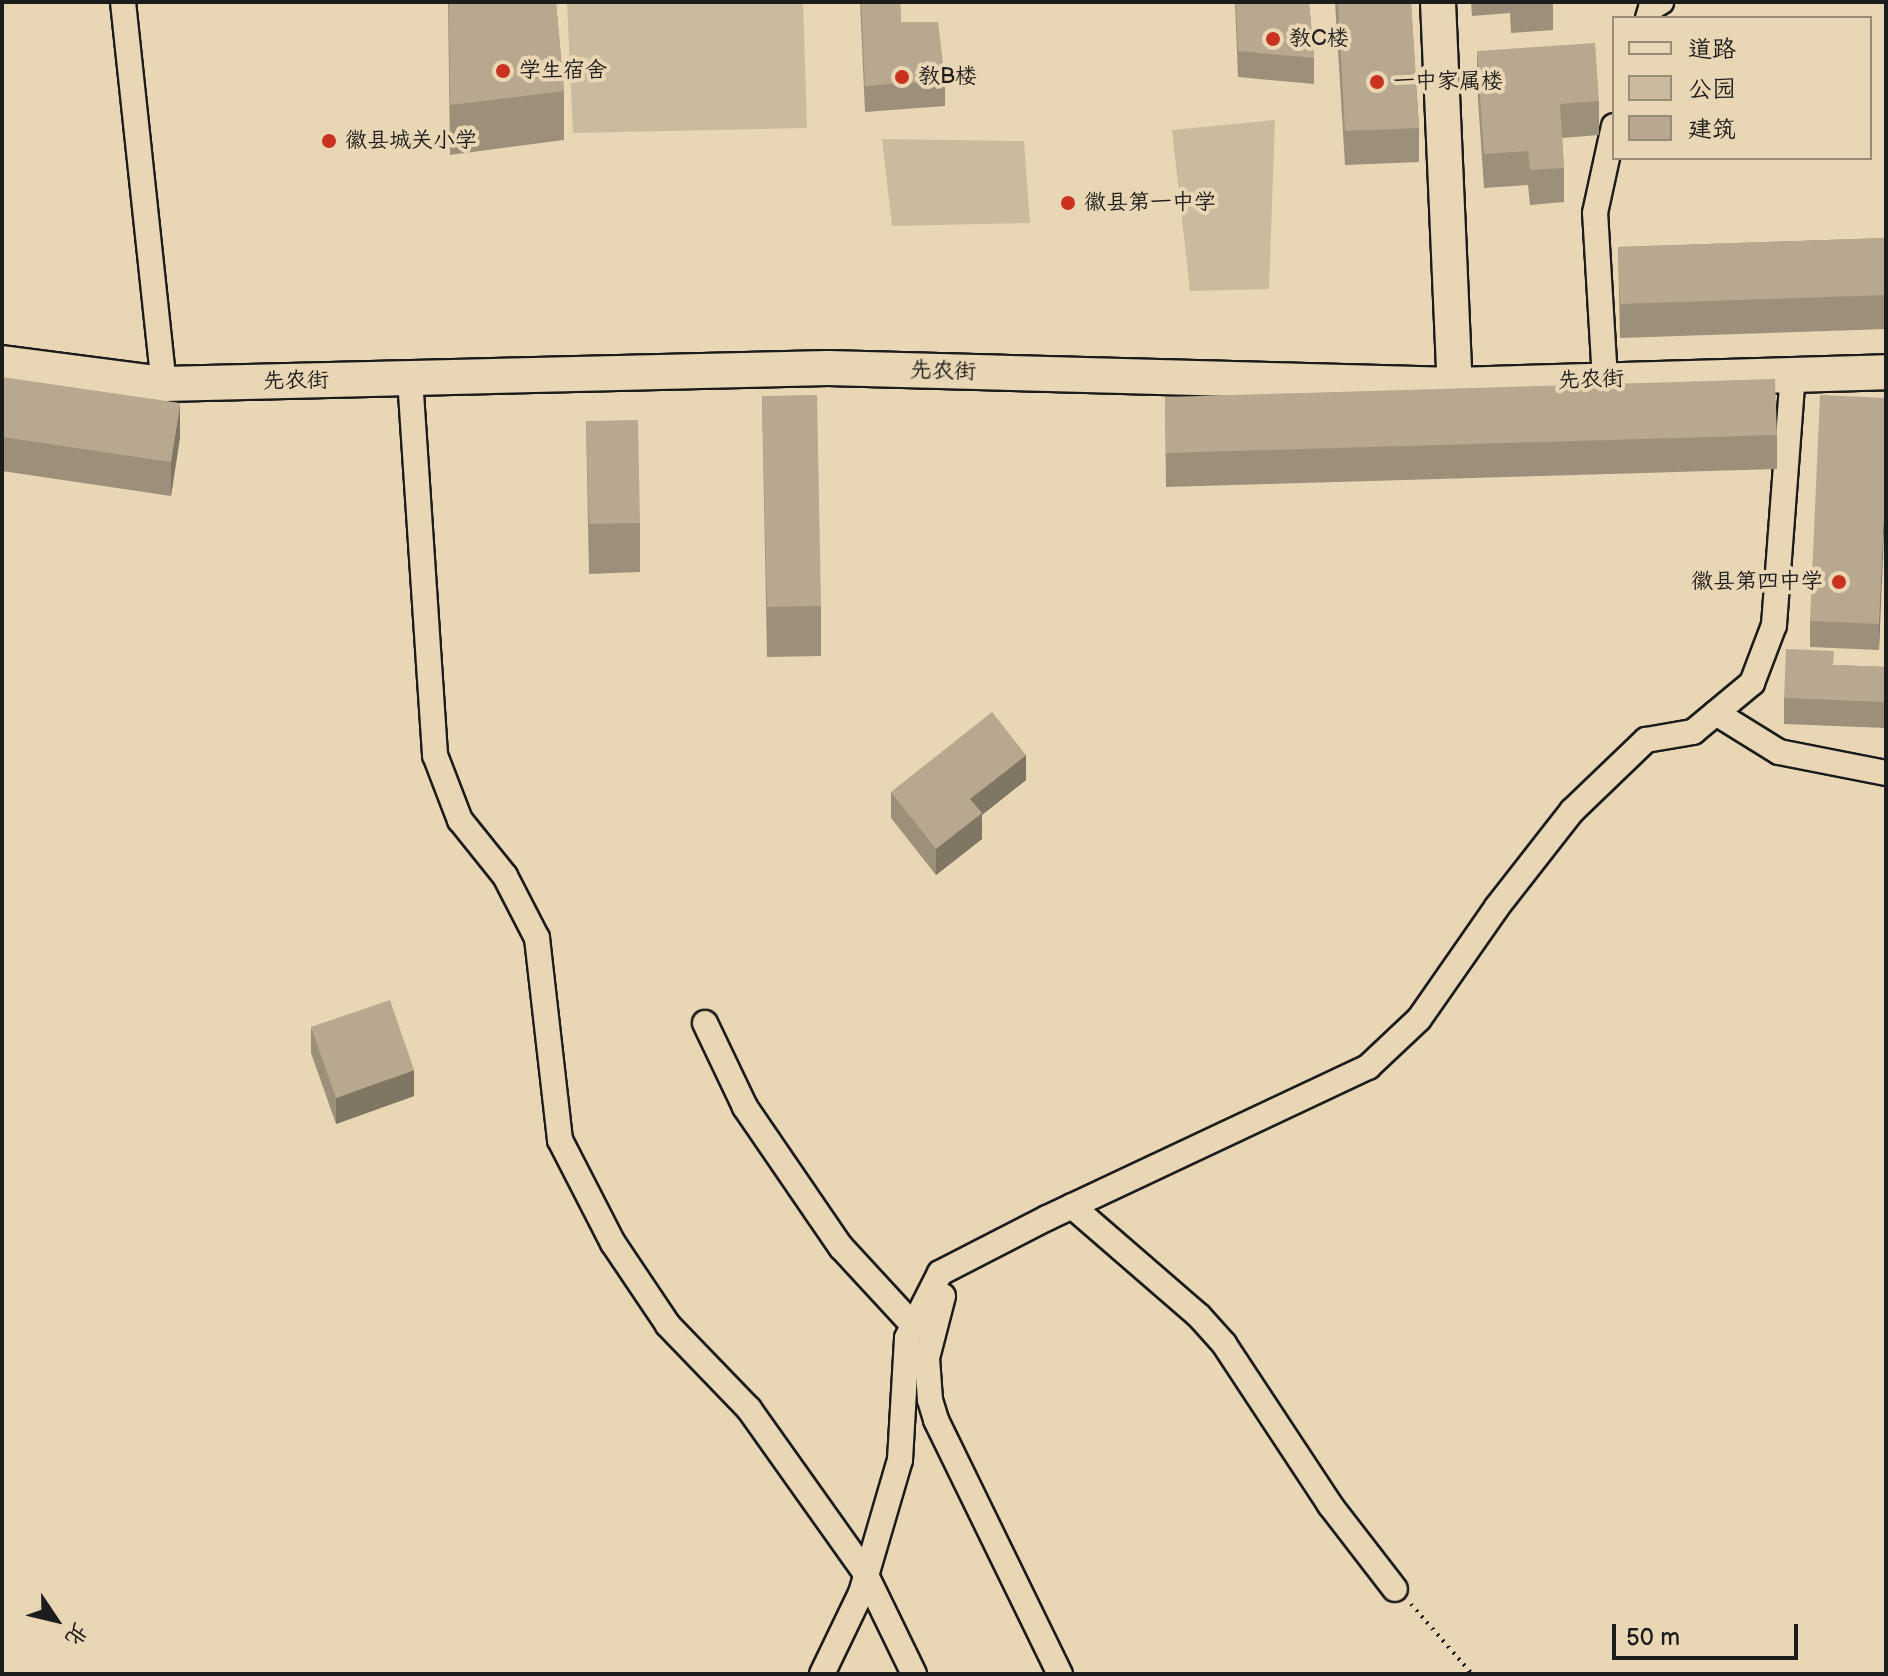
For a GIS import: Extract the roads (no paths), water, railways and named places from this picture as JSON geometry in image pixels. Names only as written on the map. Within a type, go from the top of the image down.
[{"type":"main road","points":[[1438,2],[1455,385]]},
{"type":"main road","name":"先农街","points":[[2,363],[164,384],[828,368],[1455,385],[1886,372]]},
{"type":"street","points":[[123,2],[164,384]]},
{"type":"street","points":[[1649,16],[1651,8],[1661,2]]},
{"type":"street","points":[[1605,380],[1595,213],[1612,135]]},
{"type":"street","points":[[822,1674],[861,1593],[864,1571],[900,1460],[907,1338],[940,1273],[1072,1206],[1368,1067],[1419,1019],[1497,907],[1572,811],[1646,740],[1693,732],[1752,683],[1774,625],[1793,375]]},
{"type":"street","points":[[410,378],[435,755],[460,820],[505,876],[537,938],[560,1140],[613,1243],[668,1325],[749,1409],[864,1571],[914,1674]]},
{"type":"street","points":[[1716,713],[1779,752],[1886,773]]},
{"type":"street","points":[[705,1023],[745,1107],[841,1247],[914,1326]]},
{"type":"street","points":[[1072,1206],[1199,1316],[1224,1344],[1330,1505],[1395,1589]]},
{"type":"street","points":[[940,1273],[943,1298],[932,1327],[927,1358],[933,1410],[1060,1674]]},
{"type":"place","name":"教C楼","points":[[1273,39]]},
{"type":"place","name":"学生宿舍","points":[[503,71]]},
{"type":"place","name":"教B楼","points":[[902,77]]},
{"type":"place","name":"一中家属楼","points":[[1377,82]]},
{"type":"place","name":"徽县城关小学","points":[[329,141]]},
{"type":"place","name":"徽县第一中学","points":[[1068,203]]},
{"type":"place","name":"徽县第四中学","points":[[1839,582]]}]
